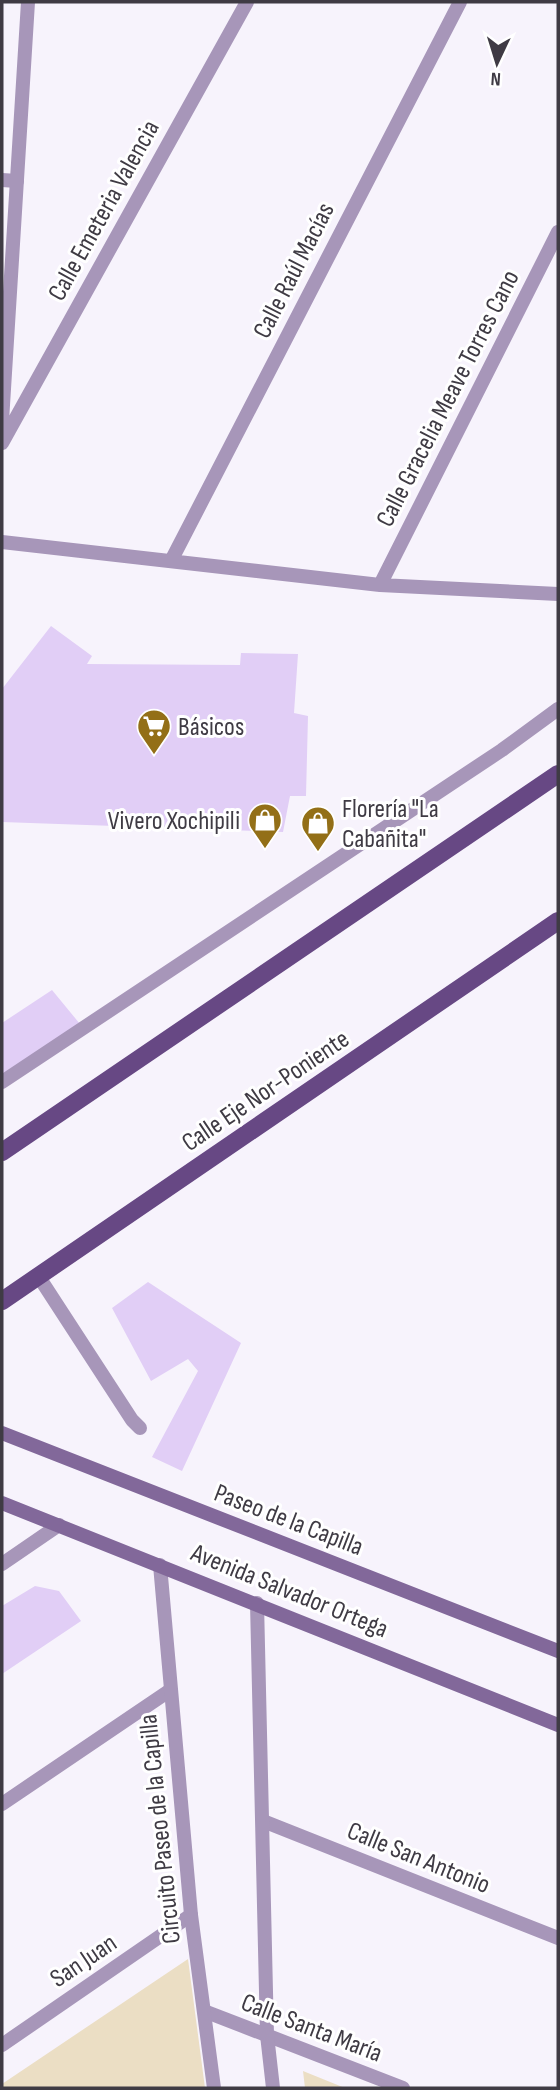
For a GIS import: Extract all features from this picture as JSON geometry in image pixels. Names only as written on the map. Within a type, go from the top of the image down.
[{"type":"main road","points":[[2,1152],[558,774]]},
{"type":"main road","name":"Calle Eje Nor-Poniente","points":[[2,1301],[558,921]]},
{"type":"main road","name":"Paseo de la Capilla","points":[[2,1433],[558,1651]]},
{"type":"main road","name":"Avenida Salvador Ortega","points":[[2,1503],[558,1725]]},
{"type":"street","points":[[2,421],[28,2]]},
{"type":"street","name":"Calle Emeteria Valencia","points":[[2,443],[247,2]]},
{"type":"street","name":"Calle Raúl Macías","points":[[171,561],[460,2]]},
{"type":"street","points":[[2,180],[17,181]]},
{"type":"street","name":"Calle Gracelia Meave Torres Cano","points":[[380,585],[558,232]]},
{"type":"street","points":[[2,542],[380,585],[558,594]]},
{"type":"street","points":[[2,1082],[491,758],[558,709]]},
{"type":"street","points":[[38,1277],[132,1420],[140,1428]]},
{"type":"street","points":[[2,1564],[59,1525]]},
{"type":"street","name":"Circuito Paseo de la Capilla","points":[[160,1565],[169,1691],[191,1915],[214,2088]]},
{"type":"street","points":[[257,1603],[267,2035],[273,2088]]},
{"type":"street","points":[[2,1804],[169,1691]]},
{"type":"street","name":"Calle San Antonio","points":[[263,1821],[558,1938]]},
{"type":"street","name":"San Juan","points":[[2,2045],[191,1915]]},
{"type":"street","name":"Calle Santa María","points":[[204,2011],[403,2088]]},
{"type":"shaded area","points":[[188,1959],[205,2088],[2,2088],[2,2084]]},
{"type":"shaded area","points":[[303,2071],[345,2088],[305,2088]]},
{"type":"building","name":"Básicos","points":[[51,626],[92,656],[87,664],[240,665],[241,653],[298,654],[294,713],[308,716],[306,796],[290,796],[283,832],[2,822],[2,689]]},
{"type":"building","points":[[52,990],[80,1024],[2,1074],[2,1023]]},
{"type":"building","points":[[148,1282],[241,1343],[182,1471],[152,1457],[198,1371],[188,1359],[151,1381],[112,1308]]},
{"type":"building","points":[[35,1586],[59,1591],[81,1621],[2,1674],[2,1606]]},
{"type":"place","name":"Básicos","points":[[154,756]]},
{"type":"place","name":"Vivero Xochipili","points":[[265,850]]},
{"type":"place","name":"Florería \"La Cabañita\"","points":[[318,853]]}]
